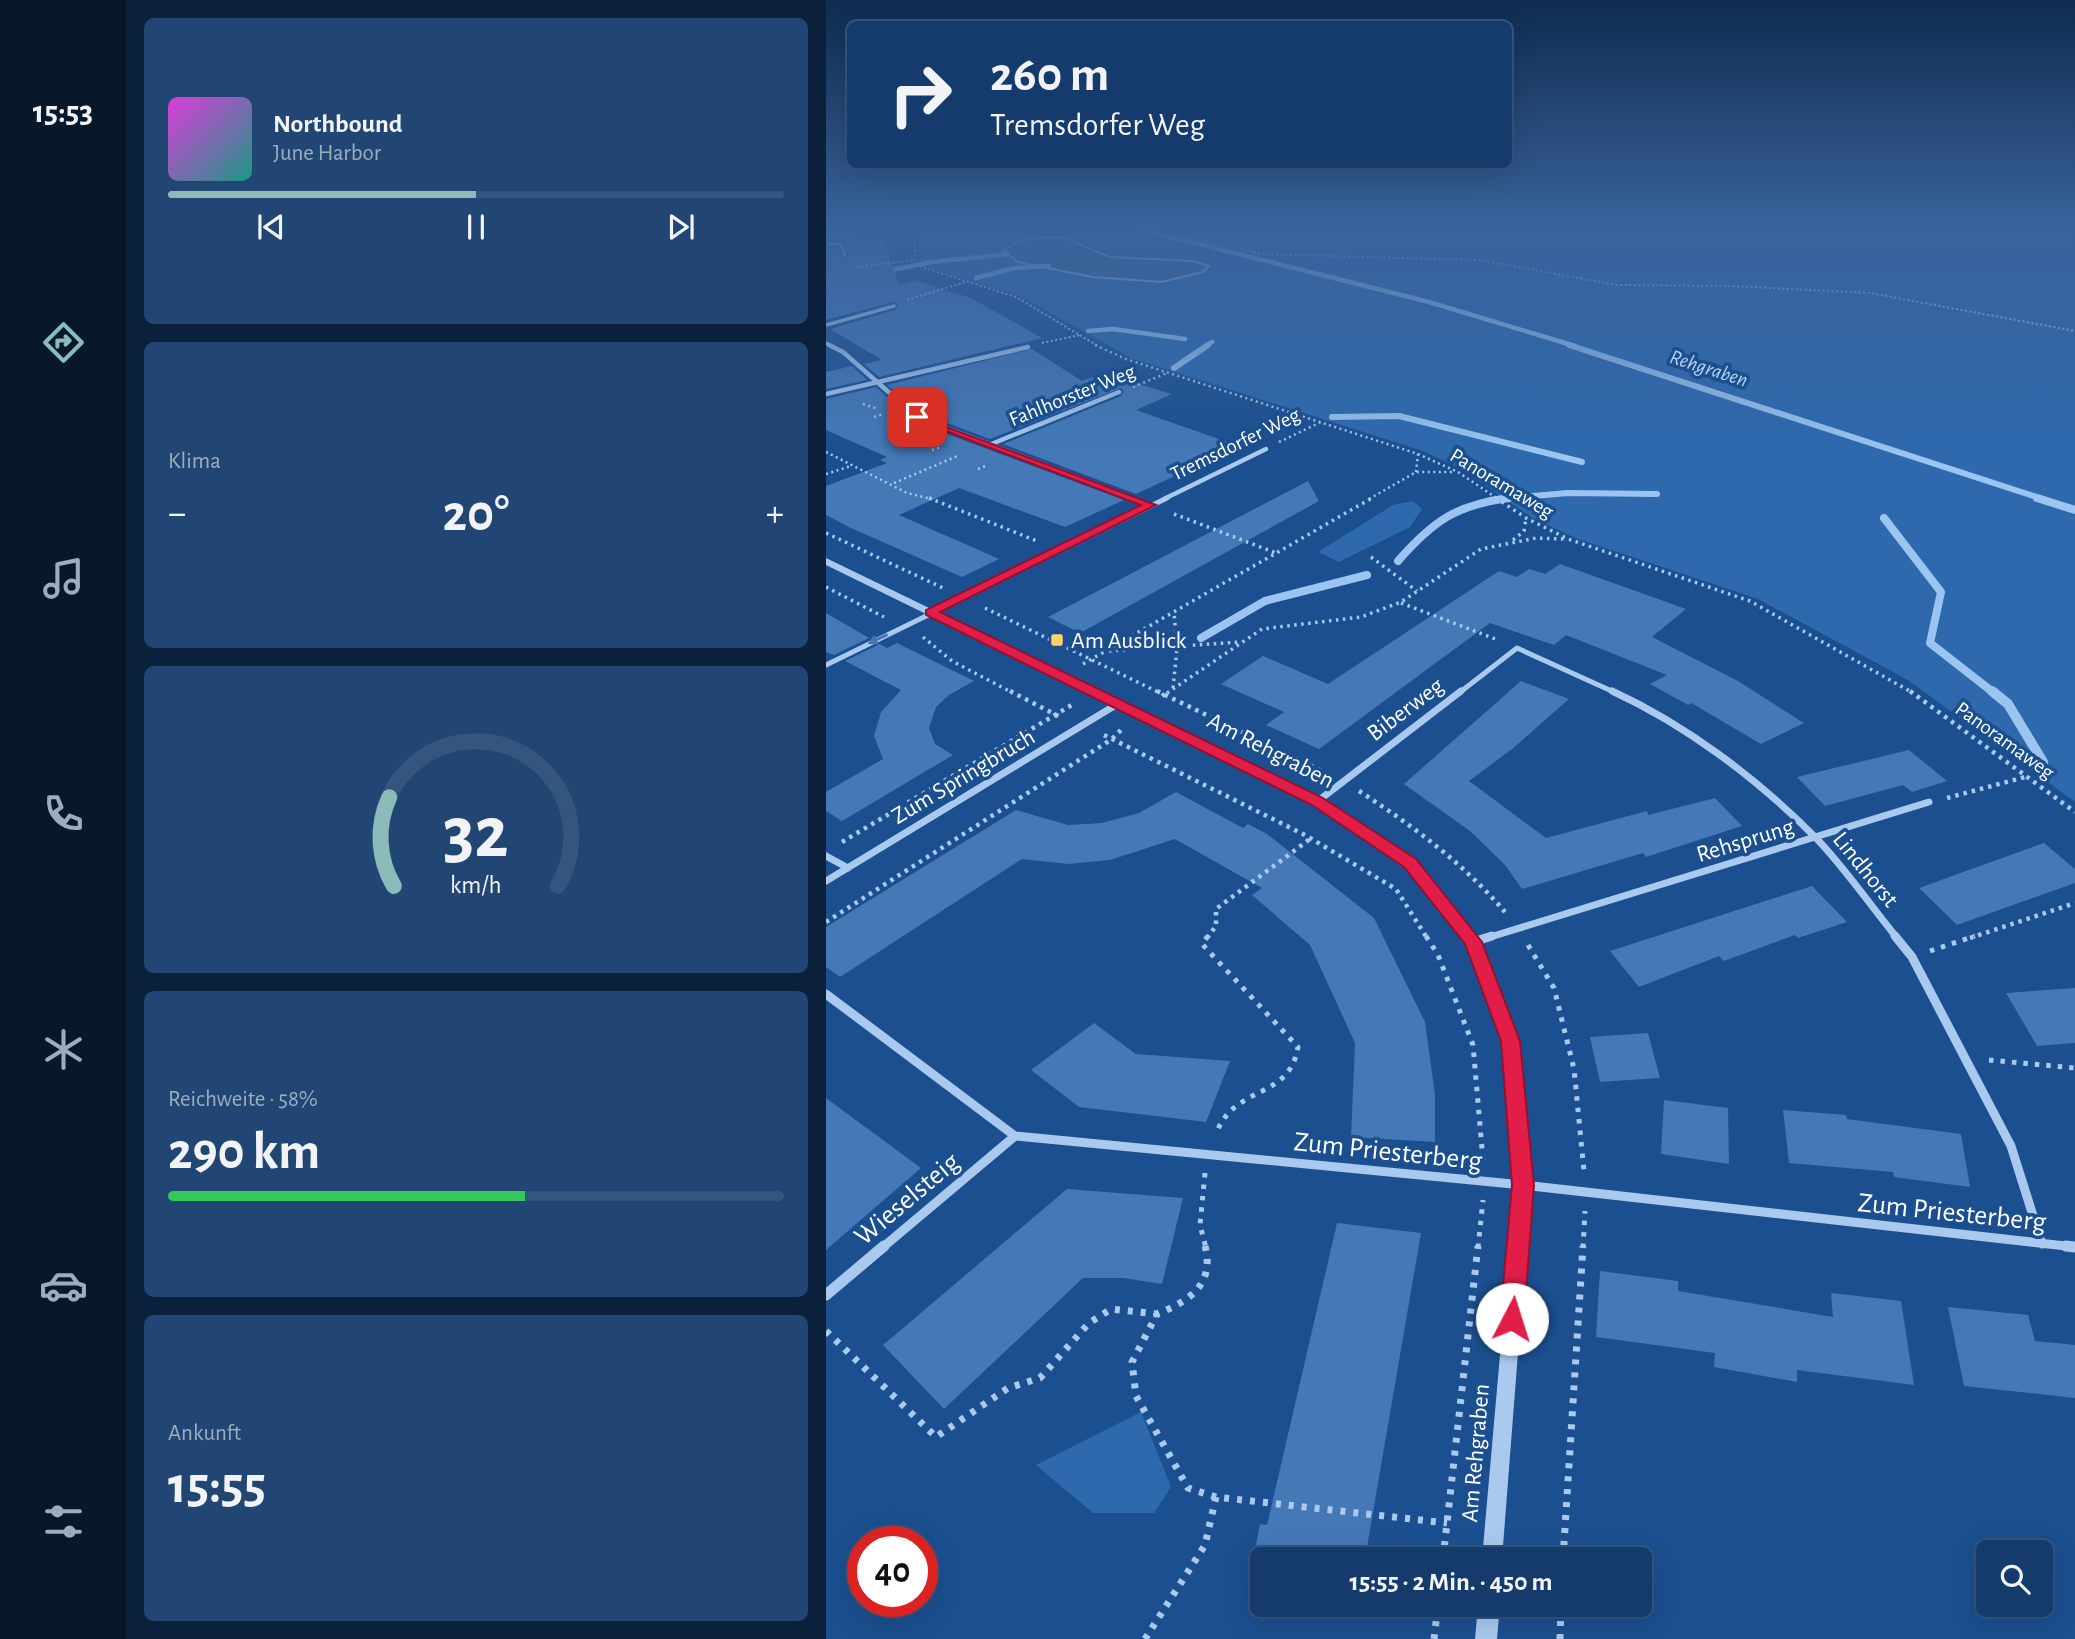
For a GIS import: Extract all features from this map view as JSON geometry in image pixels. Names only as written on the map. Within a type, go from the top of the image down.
[{"type":"street","points":[[826,325],[894,306]]},
{"type":"street","points":[[826,343],[843,352],[917,417],[1150,505]]},
{"type":"street","points":[[826,394],[1028,346]]},
{"type":"street","name":"Fahlhorster Weg","points":[[988,445],[1119,392]]},
{"type":"street","name":"Tremsdorfer Weg","points":[[826,665],[1266,449]]},
{"type":"street","name":"Am Rehgraben","points":[[826,561],[1318,801],[1410,863],[1473,942],[1511,1041],[1523,1185],[1493,1547]]},
{"type":"street","name":"Biberweg","points":[[1318,801],[1517,648]]},
{"type":"street","name":"Lindhorst","points":[[1517,648],[1651,709],[1734,766],[1816,838],[1912,957],[1968,1058],[2011,1146],[2042,1244]]},
{"type":"street","name":"Zum Springbruch","points":[[826,881],[1119,703]]},
{"type":"street","name":"Rehsprung","points":[[1473,942],[1929,802]]},
{"type":"street","points":[[826,856],[848,868]]},
{"type":"street","points":[[826,994],[1015,1136]]},
{"type":"street","name":"Zum Priesterberg","points":[[1015,1136],[1523,1185],[2075,1247]]},
{"type":"street","name":"Wieselsteig","points":[[826,1295],[1015,1136]]},
{"type":"street","points":[[1486,1639],[1488,1617]]},
{"type":"path","points":[[894,306],[899,301]]},
{"type":"path","name":"Panoramaweg","points":[[1024,301],[1114,353],[1418,454],[1458,472],[1526,518],[1568,539],[1750,601],[1896,681],[2075,812]]},
{"type":"path","points":[[1916,301],[2075,331]]},
{"type":"path","points":[[1028,346],[1080,335]]},
{"type":"path","name":"Fahlhorster Weg","points":[[1119,392],[1168,373]]},
{"type":"path","points":[[874,417],[883,414]]},
{"type":"path","name":"Tremsdorfer Weg","points":[[1266,449],[1321,422]]},
{"type":"path","points":[[893,484],[962,456],[927,440],[950,430]]},
{"type":"path","points":[[932,450],[942,447]]},
{"type":"path","points":[[826,452],[838,455],[852,466],[907,493],[928,497],[941,505],[970,513],[1035,541]]},
{"type":"path","points":[[1416,472],[1418,454]]},
{"type":"path","points":[[826,474],[852,466]]},
{"type":"path","points":[[978,469],[988,466]]},
{"type":"path","points":[[1064,676],[1416,472],[1458,472]]},
{"type":"path","points":[[1150,505],[1276,554]]},
{"type":"path","points":[[1511,542],[1524,531],[1526,518]]},
{"type":"path","points":[[826,533],[1343,781],[1418,828],[1476,876],[1519,930],[1554,988],[1574,1069],[1586,1193],[1564,1547]]},
{"type":"path","points":[[1137,711],[1262,629],[1285,624],[1361,617],[1401,602],[1481,549],[1511,542],[1568,539]]},
{"type":"path","points":[[1371,557],[1417,591]]},
{"type":"path","points":[[826,587],[927,639],[952,662],[1055,715],[1112,739],[1305,835],[1396,889],[1438,955],[1473,1045],[1485,1182],[1444,1547]]},
{"type":"path","points":[[1401,602],[1517,648]]},
{"type":"path","points":[[1173,688],[1177,649],[1174,612]]},
{"type":"path","points":[[1106,651],[1177,649],[1244,642]]},
{"type":"path","points":[[837,844],[1055,715]]},
{"type":"path","points":[[826,922],[1112,739]]},
{"type":"path","points":[[1929,802],[2029,776]]},
{"type":"path","points":[[1912,957],[2075,903]]},
{"type":"path","points":[[1968,1058],[2075,1068]]},
{"type":"path","points":[[826,1331],[936,1437],[1008,1388],[1040,1378],[1089,1323],[1111,1309],[1157,1314]]},
{"type":"path","points":[[1145,1639],[1205,1545],[1216,1497],[1447,1523]]},
{"type":"path","points":[[1434,1639],[1437,1617]]},
{"type":"path","points":[[1560,1639],[1561,1617]]},
{"type":"shaded area","points":[[1030,301],[2075,301],[2075,802],[1908,680],[1758,599],[1575,538],[1531,517],[1463,470],[1423,451],[1131,358]]},
{"type":"shaded area","points":[[1413,501],[1422,509],[1410,527],[1339,562],[1318,552],[1393,505]]},
{"type":"shaded area","points":[[1141,1412],[1171,1487],[1154,1513],[1093,1513],[1036,1465]]},
{"type":"building","points":[[826,301],[977,301],[1042,338],[879,377],[864,364],[882,360],[830,329],[895,310],[898,304],[893,302],[826,320]]},
{"type":"building","points":[[1032,349],[1082,381],[1103,373],[1172,394],[1136,410],[1239,446],[1136,494],[1003,444],[1121,396],[1124,392],[1121,388],[990,439],[920,413],[887,385]]},
{"type":"building","points":[[852,366],[867,380],[826,389],[826,372]]},
{"type":"building","points":[[876,387],[915,422],[1124,500],[1065,527],[959,488],[899,515],[999,559],[962,577],[851,528],[826,515],[826,486],[887,463],[880,460],[887,457],[826,430],[826,399]]},
{"type":"building","points":[[1308,481],[1319,501],[1080,633],[1048,617]]},
{"type":"building","points":[[1560,564],[1686,609],[1652,637],[1738,681],[1804,723],[1761,744],[1691,703],[1688,705],[1650,684],[1667,675],[1566,635],[1554,645],[1490,623],[1319,749],[1266,725],[1284,712],[1221,684],[1263,656],[1328,684],[1499,571],[1517,577],[1529,569],[1545,574]]},
{"type":"building","points":[[826,613],[869,638],[834,655],[826,652]]},
{"type":"building","points":[[897,643],[974,681],[949,695],[936,707],[929,728],[935,744],[953,755],[842,821],[826,811],[826,792],[883,759],[874,736],[881,712],[901,690],[845,661],[880,644],[887,648]]},
{"type":"building","points":[[1521,681],[1569,699],[1512,749],[1469,781],[1546,838],[1647,811],[1648,815],[1715,798],[1742,826],[1646,857],[1643,853],[1522,889],[1505,865],[1470,831],[1404,784]]},
{"type":"building","points":[[1909,750],[1947,781],[1912,792],[1903,785],[1825,806],[1797,777]]},
{"type":"building","points":[[1176,792],[1243,828],[1248,824],[1267,834],[1374,918],[1425,1022],[1435,1095],[1435,1142],[1351,1137],[1355,1043],[1310,945],[1252,895],[1262,888],[1175,839],[1110,860],[1069,864],[1022,859],[840,977],[826,967],[826,927],[1016,810],[1068,825],[1102,823],[1139,813]]},
{"type":"building","points":[[2044,843],[2075,869],[2075,883],[1957,925],[1919,888]]},
{"type":"building","points":[[1812,886],[1847,922],[1798,938],[1795,935],[1724,961],[1719,956],[1639,987],[1610,951]]},
{"type":"building","points":[[2075,988],[2075,1043],[2037,1046],[2006,993]]},
{"type":"building","points":[[1094,1023],[1136,1054],[1230,1061],[1206,1122],[1079,1107],[1031,1070]]},
{"type":"building","points":[[1648,1033],[1660,1078],[1600,1082],[1590,1037]]},
{"type":"building","points":[[826,1098],[921,1168],[826,1250]]},
{"type":"building","points":[[1664,1100],[1728,1108],[1729,1164],[1661,1154]]},
{"type":"building","points":[[1783,1110],[1846,1115],[1847,1119],[1961,1134],[1970,1187],[1894,1177],[1893,1172],[1789,1163]]},
{"type":"building","points":[[1067,1189],[1183,1198],[1162,1284],[1124,1278],[1083,1278],[944,1409],[883,1345]]},
{"type":"building","points":[[1337,1223],[1421,1233],[1367,1547],[1255,1547],[1260,1524],[1267,1525]]},
{"type":"building","points":[[1600,1271],[1678,1281],[1678,1291],[1833,1317],[1831,1293],[1901,1301],[1914,1385],[1797,1370],[1797,1382],[1714,1367],[1715,1353],[1596,1337]]},
{"type":"building","points":[[1948,1307],[2028,1315],[2035,1341],[2075,1345],[2075,1398],[1964,1386]]},
{"type":"waterway","name":"Rehgraben","points":[[1427,301],[1575,346]]},
{"type":"waterway","points":[[1088,331],[1113,329],[1185,339]]},
{"type":"waterway","points":[[1206,346],[1212,342]]},
{"type":"waterway","points":[[1174,368],[1208,345]]},
{"type":"waterway","name":"Rehgraben","points":[[1569,345],[2043,499]]},
{"type":"waterway","points":[[1332,417],[1399,416],[1582,462]]},
{"type":"waterway","points":[[1507,498],[1568,493],[1657,494]]},
{"type":"waterway","points":[[1398,561],[1423,535],[1447,517],[1474,505],[1507,498]]},
{"type":"waterway","points":[[1499,499],[1507,498]]},
{"type":"waterway","name":"Rehgraben","points":[[2037,498],[2075,510]]},
{"type":"waterway","points":[[1884,518],[1941,592],[1930,643],[1994,693]]},
{"type":"waterway","points":[[1201,638],[1265,601],[1367,575]]},
{"type":"waterway","points":[[1992,691],[2008,704],[2043,762]]},
{"type":"place","name":"Am Ausblick","points":[[1057,640]]},
{"type":"route","points":[[917,417],[1150,505],[930,612],[1318,801],[1410,863],[1473,942],[1511,1041],[1523,1185],[1512,1319]]}]
